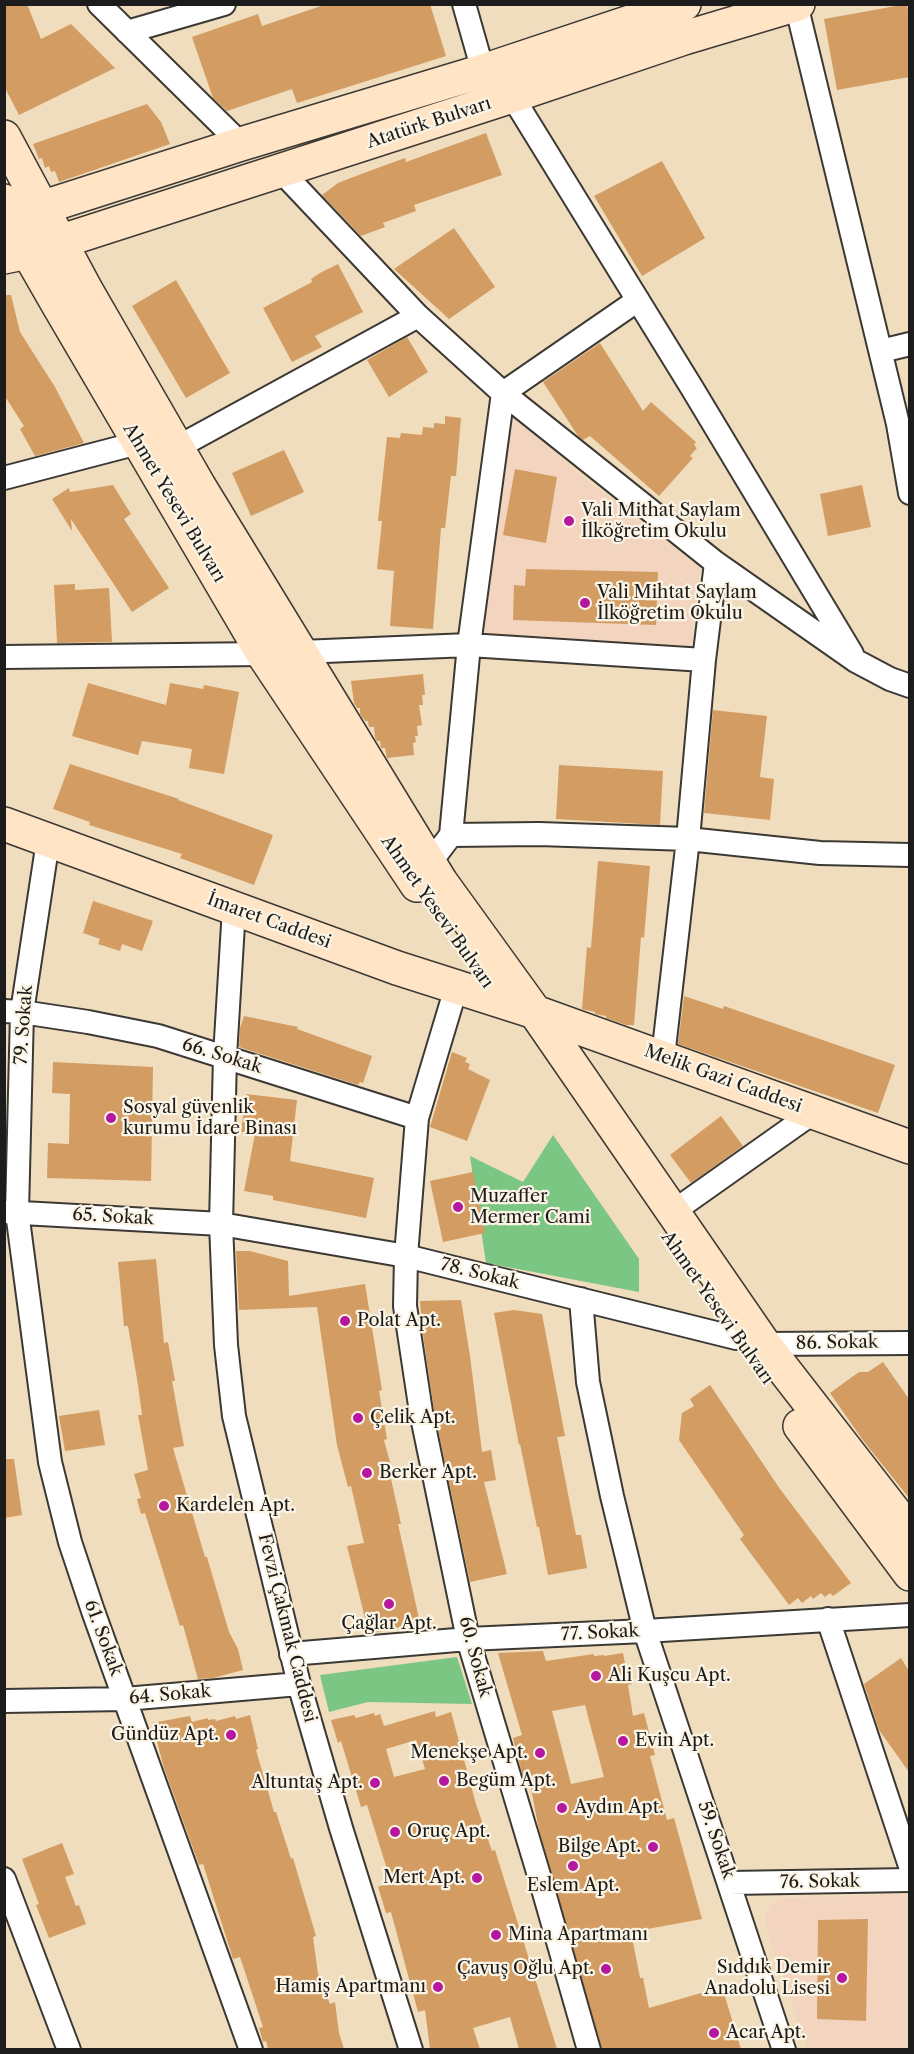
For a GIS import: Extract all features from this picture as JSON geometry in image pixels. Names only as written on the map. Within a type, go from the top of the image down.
[{"type":"main road","name":"Atatürk Bulvarı","points":[[16,211],[483,71],[684,4]]},
{"type":"main road","name":"Atatürk Bulvarı","points":[[16,254],[281,171],[684,38],[797,5]]},
{"type":"main road","points":[[4,137],[16,211]]},
{"type":"main road","name":"Ahmet Yesevi Bulvarı","points":[[16,211],[60,242],[199,486],[429,864],[674,1210],[750,1341],[909,1532]]},
{"type":"main road","name":"Ahmet Yesevi Bulvarı","points":[[16,211],[16,254],[138,443],[262,654],[450,934],[750,1341],[909,1574]]},
{"type":"main road","name":"İmaret Caddesi","points":[[4,824],[456,988],[535,1012]]},
{"type":"main road","name":"Melik Gazi Caddesi","points":[[535,1012],[909,1147]]},
{"type":"street","points":[[99,4],[241,144]]},
{"type":"street","points":[[128,32],[224,4]]},
{"type":"street","points":[[464,4],[483,71]]},
{"type":"street","points":[[797,5],[898,424],[909,494]]},
{"type":"street","points":[[512,96],[856,661]]},
{"type":"street","points":[[281,171],[418,316],[503,393],[716,563],[856,661],[909,686]]},
{"type":"street","points":[[429,864],[451,835],[469,645],[503,393],[638,300]]},
{"type":"street","points":[[178,447],[418,316]]},
{"type":"street","points":[[881,351],[909,344]]},
{"type":"street","points":[[4,478],[138,443]]},
{"type":"street","points":[[663,1057],[716,563]]},
{"type":"street","points":[[301,652],[469,645],[704,660]]},
{"type":"street","points":[[4,657],[262,654]]},
{"type":"street","points":[[451,835],[539,834],[688,839],[820,853],[909,855]]},
{"type":"street","name":"79. Sokak","points":[[11,1212],[13,1012],[48,841]]},
{"type":"street","name":"Fevzi Çakmak Caddesi","points":[[234,908],[225,1056],[221,1224],[226,1345],[234,1416],[299,1684],[341,1828],[411,2049]]},
{"type":"street","name":"60. Sokak","points":[[456,988],[417,1118],[406,1256],[405,1306],[421,1412],[468,1639],[542,1882],[589,2049]]},
{"type":"street","name":"66. Sokak","points":[[13,1012],[88,1022],[158,1036],[417,1118]]},
{"type":"street","points":[[674,1210],[814,1112]]},
{"type":"street","name":"65. Sokak","points":[[11,1212],[221,1224]]},
{"type":"street","name":"61. Sokak","points":[[11,1212],[50,1462],[70,1542],[250,2049]]},
{"type":"street","name":"78. Sokak","points":[[221,1224],[406,1256],[750,1341]]},
{"type":"street","name":"59. Sokak","points":[[581,1299],[588,1382],[612,1497],[645,1631],[784,2049]]},
{"type":"street","name":"86. Sokak","points":[[750,1341],[909,1343]]},
{"type":"street","name":"77. Sokak","points":[[291,1654],[468,1639],[909,1615]]},
{"type":"street","points":[[828,1619],[909,1866]]},
{"type":"street","name":"64. Sokak","points":[[4,1701],[125,1699],[299,1684]]},
{"type":"street","points":[[4,1879],[69,2049]]},
{"type":"street","name":"76. Sokak","points":[[730,1883],[909,1880]]},
{"type":"shaded area","name":"Vali Mithat Saylam İlköğretim Okulu","points":[[511,410],[581,476],[700,567],[691,646],[483,633]]},
{"type":"shaded area","name":"Sıddık Demir Anadolu Lisesi","points":[[909,1894],[909,2049],[810,2049],[805,2042],[765,1925],[765,1916],[770,1906],[784,1898]]},
{"type":"green space","points":[[553,1135],[639,1259],[639,1292],[486,1263],[470,1156],[523,1182]]},
{"type":"green space","points":[[457,1657],[472,1704],[368,1702],[329,1712],[320,1675]]},
{"type":"building","points":[[4,4],[27,4],[41,39],[71,24],[115,68],[19,115],[4,86]]},
{"type":"building","points":[[327,4],[430,4],[446,56],[297,103],[292,89],[227,111],[213,98],[192,37],[258,14],[262,26]]},
{"type":"building","points":[[907,4],[909,77],[837,90],[824,19]]},
{"type":"building","points":[[147,104],[161,122],[170,144],[59,182],[55,171],[51,172],[49,166],[45,168],[42,158],[39,159],[33,144]]},
{"type":"building","points":[[486,133],[502,175],[414,205],[416,211],[383,223],[385,227],[361,236],[322,195],[338,183],[364,173],[405,158],[406,162]]},
{"type":"building","points":[[662,161],[705,238],[642,276],[594,196]]},
{"type":"building","points":[[454,228],[495,287],[449,319],[394,269]]},
{"type":"building","points":[[338,264],[363,312],[315,336],[322,347],[292,362],[263,308],[312,282],[311,279]]},
{"type":"building","points":[[176,280],[230,373],[186,398],[132,306]]},
{"type":"building","points":[[4,295],[11,295],[20,332],[55,387],[84,443],[35,456],[20,429],[24,426],[4,395]]},
{"type":"building","points":[[407,337],[428,372],[389,397],[367,360]]},
{"type":"building","points":[[600,343],[643,411],[651,402],[696,442],[694,445],[697,448],[690,456],[693,458],[659,496],[590,436],[583,440],[578,436],[543,382]]},
{"type":"building","points":[[445,416],[461,418],[456,476],[451,476],[445,528],[441,528],[433,629],[390,626],[394,571],[377,569],[382,521],[378,521],[387,437],[400,438],[401,433],[422,435],[423,427],[434,428],[434,423],[445,424]]},
{"type":"building","points":[[284,450],[304,492],[251,516],[232,473]]},
{"type":"building","points":[[515,469],[557,477],[546,543],[503,535]]},
{"type":"building","points":[[113,485],[131,514],[124,519],[169,588],[132,612],[71,519],[72,531],[52,499],[69,488],[70,492]]},
{"type":"building","points":[[862,485],[871,527],[828,536],[820,494]]},
{"type":"building","name":"Vali Mihtat Saylam İlköğretim Okulu","points":[[526,569],[658,572],[656,625],[513,620],[514,585],[525,586]]},
{"type":"building","points":[[75,584],[75,590],[109,588],[112,642],[57,643],[54,585]]},
{"type":"building","points":[[423,674],[425,695],[422,695],[423,705],[419,705],[422,725],[417,726],[418,736],[415,736],[416,742],[413,743],[414,755],[387,758],[385,748],[381,748],[380,741],[375,738],[374,727],[369,727],[368,721],[365,721],[360,714],[360,708],[357,708],[354,703],[351,681]]},
{"type":"building","points":[[88,683],[166,705],[170,683],[203,689],[204,685],[239,692],[224,774],[189,768],[192,749],[142,741],[138,755],[72,736]]},
{"type":"building","points":[[713,710],[767,716],[760,777],[774,779],[770,820],[704,813]]},
{"type":"building","points":[[70,764],[179,799],[273,835],[254,885],[180,858],[182,854],[89,825],[90,822],[53,809]]},
{"type":"building","points":[[559,765],[663,771],[660,825],[556,819]]},
{"type":"building","points":[[598,861],[650,866],[644,938],[641,937],[634,1025],[626,1025],[582,1009],[587,947],[591,948]]},
{"type":"building","points":[[93,901],[153,921],[142,951],[122,944],[120,951],[98,944],[100,939],[83,933]]},
{"type":"building","points":[[684,996],[723,1009],[724,1006],[895,1065],[878,1113],[678,1044]]},
{"type":"building","points":[[244,1016],[298,1027],[297,1029],[372,1056],[363,1083],[360,1082],[358,1085],[239,1047],[240,1028]]},
{"type":"building","points":[[452,1052],[467,1058],[465,1062],[470,1064],[468,1069],[490,1080],[467,1141],[430,1127]]},
{"type":"building","name":"Sosyal güvenlik kurumu İdare Binası","points":[[53,1062],[153,1067],[151,1181],[47,1178],[48,1143],[69,1144],[70,1094],[52,1093]]},
{"type":"building","points":[[246,1094],[297,1100],[290,1161],[374,1178],[366,1218],[273,1200],[273,1196],[244,1191],[255,1134],[241,1132]]},
{"type":"building","points":[[721,1116],[743,1146],[691,1183],[670,1155]]},
{"type":"building","name":"Muzaffer Mermer Cami","points":[[473,1172],[485,1233],[443,1242],[430,1181]]},
{"type":"building","points":[[236,1251],[250,1251],[288,1261],[289,1296],[365,1284],[382,1390],[379,1391],[387,1439],[384,1440],[401,1524],[398,1524],[420,1623],[369,1634],[347,1546],[364,1543],[351,1486],[348,1487],[337,1445],[317,1307],[239,1310]]},
{"type":"building","points":[[156,1259],[164,1343],[168,1342],[175,1381],[172,1381],[184,1446],[173,1448],[205,1557],[207,1557],[229,1632],[238,1649],[243,1670],[213,1678],[198,1679],[183,1625],[180,1626],[145,1513],[141,1514],[137,1499],[141,1498],[134,1474],[148,1470],[138,1415],[142,1415],[138,1385],[128,1326],[124,1326],[118,1262]]},
{"type":"building","points":[[461,1300],[482,1452],[491,1450],[496,1480],[484,1482],[507,1574],[470,1582],[434,1410],[420,1301]]},
{"type":"building","points":[[514,1310],[542,1314],[565,1436],[557,1437],[576,1535],[581,1535],[587,1568],[548,1575],[519,1445],[494,1313]]},
{"type":"building","points":[[883,1362],[909,1399],[909,1498],[862,1439],[830,1393],[859,1372],[868,1372]]},
{"type":"building","points":[[710,1385],[780,1489],[851,1583],[833,1596],[830,1593],[825,1597],[821,1593],[813,1599],[811,1596],[802,1603],[798,1598],[789,1605],[740,1539],[744,1535],[679,1440],[682,1413],[694,1406],[690,1399]]},
{"type":"building","points":[[99,1410],[105,1445],[65,1451],[59,1416]]},
{"type":"building","points":[[4,1459],[14,1459],[22,1515],[4,1518]]},
{"type":"building","points":[[543,1651],[546,1661],[594,1654],[594,1656],[604,1656],[623,1653],[626,1669],[630,1668],[632,1684],[628,1685],[633,1716],[644,1713],[655,1755],[650,1756],[667,1820],[674,1818],[702,1919],[631,1932],[640,1978],[643,1978],[649,2008],[722,1987],[741,2049],[602,2049],[539,1830],[529,1778],[524,1779],[520,1766],[513,1738],[522,1735],[498,1653]],"holes":[[[585,1705],[604,1777],[571,1784],[552,1711]]]},
{"type":"building","points":[[901,1658],[909,1671],[909,1772],[879,1730],[864,1684]]},
{"type":"building","points":[[435,1711],[436,1717],[451,1712],[476,1804],[492,1851],[495,1850],[557,2049],[519,2049],[510,2017],[473,2028],[480,2049],[430,2049],[425,2010],[418,2012],[391,1912],[386,1913],[378,1887],[391,1882],[367,1805],[361,1807],[341,1741],[338,1743],[331,1720],[354,1715],[356,1718],[374,1713],[375,1716],[380,1714],[384,1726]],"holes":[[[416,1740],[425,1769],[394,1777],[386,1749]]]},
{"type":"building","points":[[250,1715],[258,1749],[256,1750],[274,1812],[276,1812],[291,1859],[293,1858],[316,1936],[313,1937],[318,1974],[330,2004],[335,2002],[339,2033],[344,2049],[268,2049],[266,2041],[263,2042],[259,2028],[263,2027],[240,1957],[233,1959],[203,1864],[199,1865],[164,1768],[152,1723],[190,1716],[192,1722],[208,1718],[208,1720],[215,1719],[216,1721],[235,1716],[236,1719]]},
{"type":"building","points":[[62,1843],[74,1874],[65,1877],[86,1924],[49,1938],[22,1859]]},
{"type":"building","points":[[868,1919],[866,2021],[817,2019],[818,1920]]},
{"type":"place","name":"Vali Mithat Saylam İlköğretim Okulu","points":[[569,521]]},
{"type":"place","name":"Vali Mihtat Saylam İlköğretim Okulu","points":[[585,603]]},
{"type":"place","name":"Sosyal güvenlik kurumu İdare Binası","points":[[111,1118]]},
{"type":"place","name":"Muzaffer Mermer Cami","points":[[458,1207]]},
{"type":"place","name":"Polat Apt.","points":[[345,1321]]},
{"type":"place","name":"Çelik Apt.","points":[[358,1418]]},
{"type":"place","name":"Berker Apt.","points":[[367,1473]]},
{"type":"place","name":"Kardelen Apt.","points":[[164,1506]]},
{"type":"place","name":"Çağlar Apt.","points":[[389,1604]]},
{"type":"place","name":"Ali Kuşcu Apt.","points":[[596,1676]]},
{"type":"place","name":"Gündüz Apt.","points":[[231,1735]]},
{"type":"place","name":"Evin Apt.","points":[[623,1741]]},
{"type":"place","name":"Menekşe Apt.","points":[[540,1753]]},
{"type":"place","name":"Begüm Apt.","points":[[444,1781]]},
{"type":"place","name":"Altuntaş Apt.","points":[[375,1783]]},
{"type":"place","name":"Aydın Apt.","points":[[562,1808]]},
{"type":"place","name":"Oruç Apt.","points":[[395,1832]]},
{"type":"place","name":"Bilge Apt.","points":[[653,1847]]},
{"type":"place","name":"Eslem Apt.","points":[[573,1866]]},
{"type":"place","name":"Mert Apt.","points":[[477,1878]]},
{"type":"place","name":"Mina Apartmanı","points":[[496,1935]]},
{"type":"place","name":"Çavuş Oğlu Apt.","points":[[606,1969]]},
{"type":"place","name":"Sıddık Demir Anadolu Lisesi","points":[[842,1978]]},
{"type":"place","name":"Hamiş Apartmanı","points":[[438,1987]]},
{"type":"place","name":"Acar Apt.","points":[[714,2033]]}]
